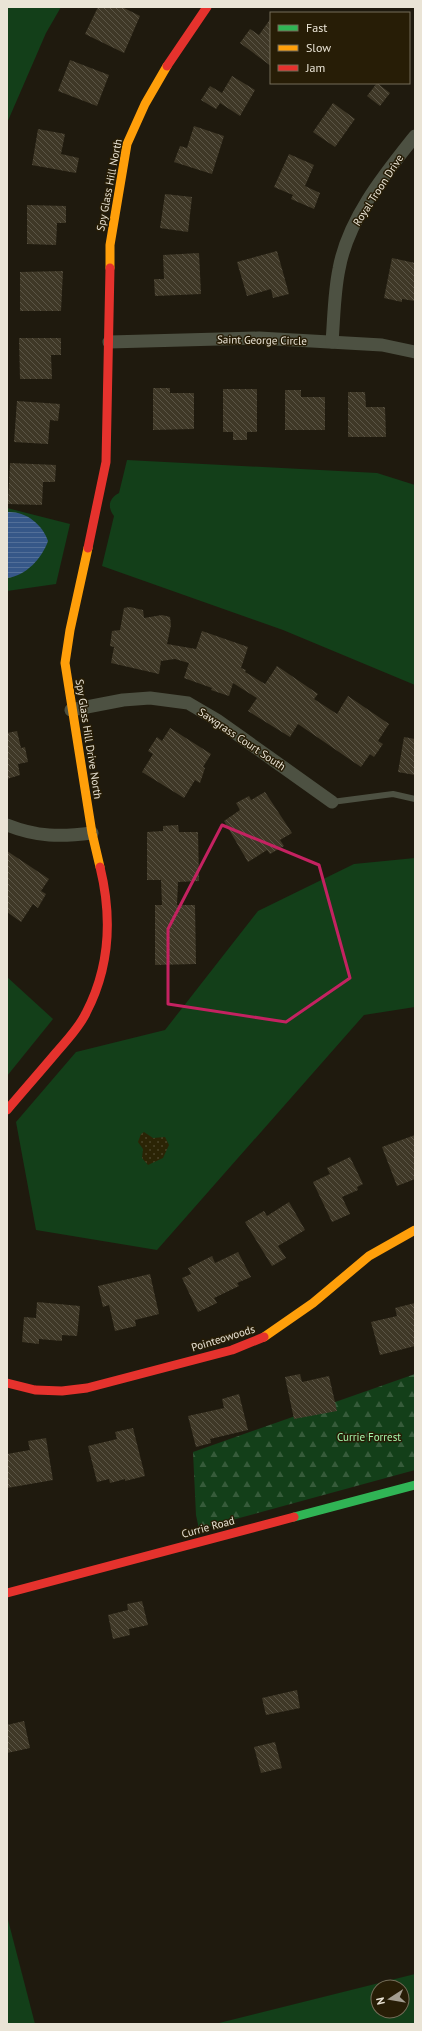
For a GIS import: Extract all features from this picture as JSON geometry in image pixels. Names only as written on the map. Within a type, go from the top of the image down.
[{"type":"street","name":"Spy Glass Hill North","points":[[109,342],[110,245],[126,144],[145,104],[172,58],[207,7]]},
{"type":"street","name":"Royal Troon Drive","points":[[332,342],[339,270],[344,250],[357,220],[389,168],[415,136]]},
{"type":"street","name":"Saint George Circle","points":[[109,342],[259,338],[382,345],[415,352]]},
{"type":"street","name":"Spy Glass Hill Drive North","points":[[7,1110],[69,1038],[86,1014],[98,987],[106,951],[108,922],[106,892],[92,833],[71,710],[65,663],[70,630],[106,462],[109,342]]},
{"type":"street","name":"Sawgrass Court South","points":[[71,710],[123,700],[150,698],[188,703],[217,720],[332,802]]},
{"type":"street","points":[[7,825],[22,831],[50,836],[62,837],[92,833]]},
{"type":"street","name":"Pointeowoods","points":[[7,1383],[35,1390],[62,1391],[87,1388],[232,1350],[261,1340],[313,1303],[369,1256],[415,1230]]},
{"type":"street","name":"Currie Road","points":[[7,1593],[415,1485]]},
{"type":"lane","points":[[332,802],[393,794],[415,799]]},
{"type":"highlighted area","points":[[222,825],[319,865],[350,978],[286,1022],[168,1004],[168,929]]},
{"type":"green space","points":[[7,7],[61,7],[46,33],[7,123]]},
{"type":"green space","points":[[127,460],[377,473],[415,485],[415,685],[283,630],[102,566],[114,516],[110,509],[110,503],[113,497],[119,493]]},
{"type":"green space","points":[[7,508],[70,524],[56,584],[7,591]]},
{"type":"green space","points":[[415,858],[415,1007],[364,1015],[157,1250],[36,1230],[16,1122],[76,1052],[165,1030],[258,911],[354,864]]},
{"type":"green space","points":[[7,977],[53,1019],[7,1076]]},
{"type":"green space","name":"Currie Forrest","points":[[415,1374],[415,1470],[199,1529],[196,1515],[193,1452]]},
{"type":"green space","points":[[7,1916],[35,2024],[7,2024]]},
{"type":"green space","points":[[415,1974],[415,2024],[215,2024],[370,1985],[370,2019],[410,2019],[410,1979],[395,1979]]},
{"type":"sand","points":[[144,1132],[153,1138],[165,1137],[169,1145],[163,1158],[148,1165],[142,1158],[143,1149],[138,1142],[141,1134]]},
{"type":"water","points":[[7,512],[14,512],[27,516],[42,529],[48,541],[42,554],[27,570],[14,577],[7,578]]},
{"type":"building","points":[[98,7],[122,7],[140,16],[124,53],[85,34]]},
{"type":"building","points":[[270,19],[270,65],[240,43],[250,29],[259,35]]},
{"type":"building","points":[[70,60],[109,75],[97,106],[58,91]]},
{"type":"building","points":[[232,76],[255,90],[240,116],[220,103],[216,109],[201,100],[210,86],[222,93]]},
{"type":"building","points":[[376,84],[390,93],[380,106],[367,96]]},
{"type":"building","points":[[333,103],[355,119],[335,147],[313,132]]},
{"type":"building","points":[[194,126],[224,136],[212,174],[174,162],[180,146],[187,148]]},
{"type":"building","points":[[38,129],[65,134],[61,154],[79,158],[76,173],[32,165]]},
{"type":"building","points":[[289,154],[314,165],[305,186],[320,193],[314,209],[291,199],[293,195],[274,187]]},
{"type":"building","points":[[165,194],[192,197],[188,232],[160,228]]},
{"type":"building","points":[[27,205],[66,206],[66,223],[57,223],[56,245],[27,244]]},
{"type":"building","points":[[277,251],[289,294],[273,298],[271,289],[247,296],[237,262]]},
{"type":"building","points":[[199,253],[201,294],[155,296],[154,279],[164,279],[163,255]]},
{"type":"building","points":[[392,258],[415,263],[415,301],[402,299],[402,302],[384,298]]},
{"type":"building","points":[[63,271],[61,311],[20,311],[20,272]]},
{"type":"building","points":[[19,338],[61,338],[61,355],[51,355],[52,379],[20,379]]},
{"type":"building","points":[[153,388],[170,388],[170,393],[194,393],[194,429],[153,430]]},
{"type":"building","points":[[223,389],[257,389],[257,432],[247,432],[247,440],[233,440],[233,432],[223,432]]},
{"type":"building","points":[[285,390],[301,390],[301,397],[325,397],[325,430],[285,430]]},
{"type":"building","points":[[348,392],[365,392],[366,407],[385,407],[386,437],[348,437]]},
{"type":"building","points":[[17,401],[60,404],[58,421],[50,420],[48,444],[14,442]]},
{"type":"building","points":[[10,463],[56,465],[55,482],[43,482],[42,505],[8,504]]},
{"type":"building","points":[[130,607],[143,610],[144,618],[162,615],[170,617],[171,625],[167,644],[196,649],[202,631],[248,647],[241,668],[246,670],[245,672],[265,684],[277,666],[318,694],[314,699],[337,714],[348,696],[389,724],[378,741],[383,744],[374,757],[370,754],[361,767],[298,724],[290,737],[248,711],[257,698],[233,683],[229,696],[184,678],[189,663],[175,659],[161,661],[159,674],[111,663],[114,647],[110,646],[112,631],[120,630],[124,608]]},
{"type":"building","points":[[170,728],[211,754],[203,767],[205,768],[200,783],[195,780],[184,798],[142,772],[153,754],[148,751],[157,737],[162,741]]},
{"type":"building","points":[[17,731],[21,748],[25,747],[28,762],[18,764],[20,775],[7,779],[7,733]]},
{"type":"building","points":[[404,737],[415,739],[415,775],[398,772]]},
{"type":"building","points":[[265,792],[292,833],[280,840],[284,846],[270,854],[267,850],[248,862],[224,821],[240,810],[236,803],[249,796],[251,800]]},
{"type":"building","points":[[178,825],[179,832],[198,832],[199,881],[178,882],[177,905],[195,905],[196,964],[155,965],[155,905],[162,905],[161,880],[147,880],[147,832],[163,831],[163,826]]},
{"type":"building","points":[[7,851],[49,879],[41,891],[46,894],[38,908],[33,904],[21,922],[7,912]]},
{"type":"building","points":[[415,1135],[415,1179],[397,1186],[382,1147]]},
{"type":"building","points":[[350,1157],[363,1184],[357,1187],[358,1190],[342,1197],[350,1214],[332,1222],[313,1182],[330,1174],[327,1168]]},
{"type":"building","points":[[289,1202],[305,1230],[278,1246],[286,1258],[272,1266],[245,1222],[264,1211],[267,1216]]},
{"type":"building","points":[[238,1252],[251,1277],[237,1283],[239,1286],[214,1298],[217,1303],[198,1312],[182,1278],[191,1274],[188,1268],[212,1256],[215,1263]]},
{"type":"building","points":[[150,1274],[159,1314],[135,1320],[136,1326],[115,1331],[109,1305],[103,1307],[98,1286]]},
{"type":"building","points":[[37,1302],[80,1306],[77,1336],[62,1335],[62,1341],[39,1339],[39,1344],[22,1342],[24,1317],[36,1318]]},
{"type":"building","points":[[415,1303],[415,1346],[380,1355],[371,1322],[397,1316],[395,1308]]},
{"type":"building","points":[[300,1374],[302,1382],[329,1376],[337,1411],[294,1419],[285,1377]]},
{"type":"building","points":[[239,1394],[248,1430],[210,1439],[211,1443],[196,1447],[188,1416],[224,1408],[222,1399]]},
{"type":"building","points":[[133,1428],[145,1476],[110,1483],[109,1479],[97,1482],[88,1446],[117,1439],[115,1432]]},
{"type":"building","points":[[46,1438],[53,1480],[7,1488],[7,1454],[30,1450],[28,1441]]},
{"type":"building","points":[[142,1601],[148,1625],[129,1629],[130,1635],[113,1639],[108,1615],[128,1610],[127,1604]]},
{"type":"building","points":[[297,1690],[300,1708],[266,1715],[262,1698]]},
{"type":"building","points":[[24,1721],[30,1748],[7,1753],[7,1725]]},
{"type":"building","points":[[275,1742],[282,1768],[261,1773],[254,1747]]},
{"type":"traffic: fast","points":[[294,1517],[415,1485]]},
{"type":"traffic: slow","points":[[110,268],[110,245],[127,144],[145,104],[167,66]]},
{"type":"traffic: slow","points":[[88,548],[70,630],[65,663],[92,833],[100,867]]},
{"type":"traffic: slow","points":[[264,1337],[313,1303],[369,1256],[415,1230]]},
{"type":"traffic: jam","points":[[167,66],[207,7]]},
{"type":"traffic: jam","points":[[88,548],[106,462],[110,268]]},
{"type":"traffic: jam","points":[[7,1110],[76,1029],[83,1019],[94,996],[104,960],[107,923],[104,885],[100,867]]},
{"type":"traffic: jam","points":[[7,1383],[35,1390],[62,1391],[87,1388],[232,1350],[264,1337]]},
{"type":"traffic: jam","points":[[7,1593],[294,1517]]}]
